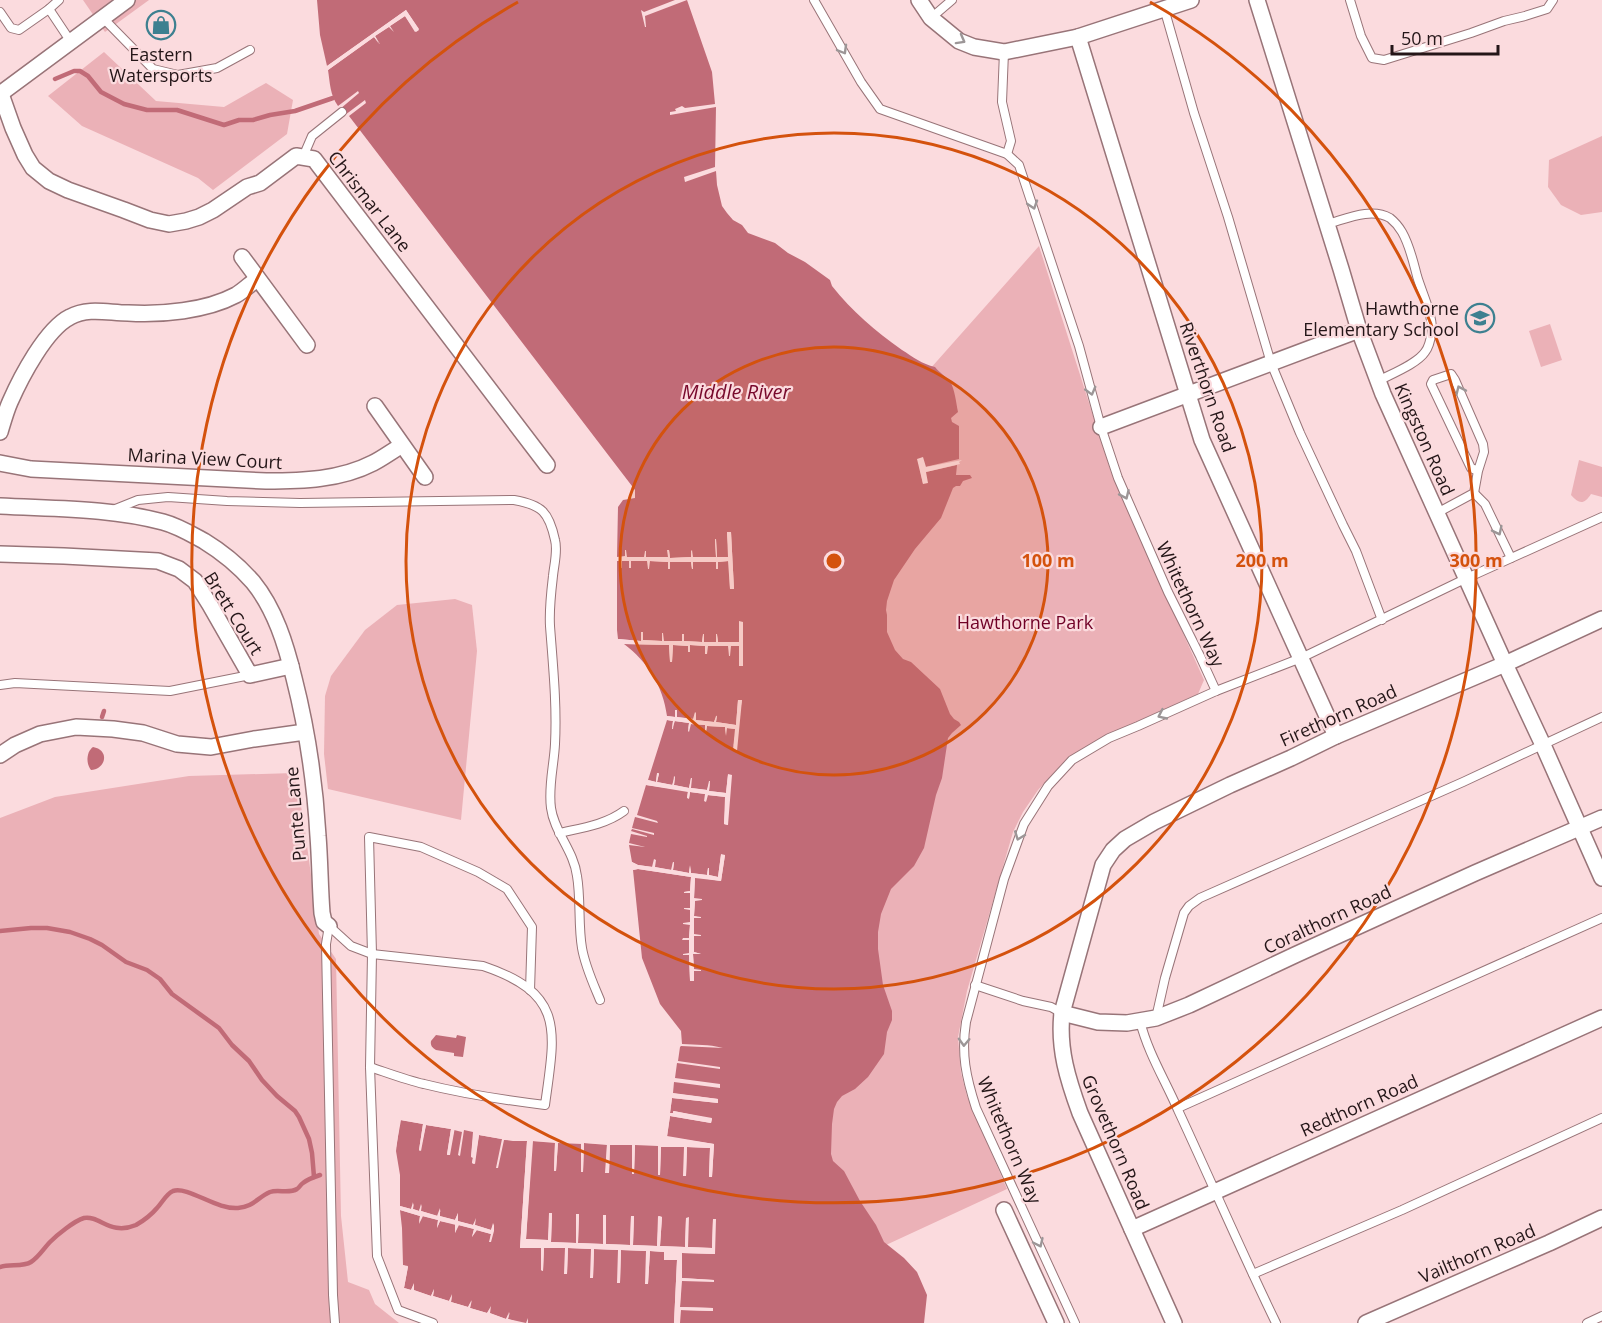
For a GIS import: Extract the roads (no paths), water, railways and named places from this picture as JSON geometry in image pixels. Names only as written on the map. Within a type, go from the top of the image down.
[{"type":"street","points":[[0,94],[127,0]]},
{"type":"street","points":[[919,0],[932,18],[959,40],[974,47],[1004,52],[1078,37],[1191,0]]},
{"type":"street","name":"Kingston Road","points":[[1257,0],[1359,330],[1378,381],[1396,426],[1581,827],[1602,878]]},
{"type":"street","name":"Riverthorn Road","points":[[1078,37],[1202,440],[1336,736]]},
{"type":"street","name":"Chrismar Lane","points":[[0,94],[25,155],[33,168],[49,181],[150,220],[169,224],[199,217],[213,210],[247,187],[260,183],[296,156],[314,159],[547,465]]},
{"type":"street","points":[[242,257],[307,345]]},
{"type":"street","points":[[0,432],[10,402],[32,360],[55,327],[70,316],[87,311],[156,314],[218,303],[237,295],[257,279]]},
{"type":"street","points":[[1101,427],[1359,330]]},
{"type":"street","points":[[375,406],[425,477]]},
{"type":"street","name":"Marina View Court","points":[[0,463],[31,469],[299,481],[326,478],[349,472],[372,464],[401,446]]},
{"type":"street","name":"Punte Lane","points":[[0,506],[109,512],[164,522],[188,531],[212,546],[236,564],[254,584],[268,605],[288,651],[305,732],[318,834],[322,913],[324,922],[329,926]]},
{"type":"street","name":"Brett Court","points":[[0,554],[158,561],[179,569],[195,581],[250,675],[291,666]]},
{"type":"street","name":"Firethorn Road","points":[[1103,865],[1113,850],[1125,839],[1154,822],[1336,736],[1505,664],[1602,619]]},
{"type":"street","points":[[0,755],[15,745],[40,734],[75,727],[113,729],[177,744],[211,747],[305,732]]},
{"type":"street","name":"Coralthorn Road","points":[[1062,1013],[1098,1022],[1127,1023],[1156,1018],[1602,818]]},
{"type":"street","name":"Grovethorn Road","points":[[1103,865],[1062,1013],[1061,1046],[1068,1079],[1080,1113],[1174,1323]]},
{"type":"street","name":"Redthorn Road","points":[[1132,1229],[1602,1018]]},
{"type":"street","points":[[1004,1210],[1056,1323]]},
{"type":"street","name":"Vailthorn Road","points":[[1366,1323],[1549,1244],[1602,1218]]},
{"type":"lane","points":[[0,12],[11,28],[19,30],[58,0]]},
{"type":"lane","points":[[814,0],[861,82],[880,109],[1007,154],[1011,141],[1002,102],[1004,52]]},
{"type":"lane","points":[[932,18],[952,0]]},
{"type":"lane","points":[[1350,0],[1361,36],[1372,58],[1384,60],[1547,9],[1553,0]]},
{"type":"lane","points":[[1164,8],[1271,363],[1300,433],[1356,551],[1382,620]]},
{"type":"lane","points":[[49,9],[70,42]]},
{"type":"lane","points":[[102,18],[153,69],[163,72],[178,75],[217,68],[250,50]]},
{"type":"lane","points":[[303,157],[312,136],[342,112]]},
{"type":"lane","name":"Whitethorn Way","points":[[1007,154],[1019,165],[1026,184],[1079,346],[1101,427],[1118,478],[1168,592],[1216,691],[1088,749],[1072,760],[1053,780],[1029,815],[1016,842],[966,1022],[963,1039],[964,1059],[967,1080],[976,1108],[1075,1323]]},
{"type":"lane","points":[[1327,224],[1370,213],[1379,214],[1395,222],[1409,246],[1432,328],[1430,341],[1425,353],[1418,359],[1378,381]]},
{"type":"lane","points":[[1474,470],[1484,452],[1483,444],[1455,380],[1451,374],[1433,380],[1431,384],[1474,470],[1474,493],[1485,504],[1511,558]]},
{"type":"lane","points":[[1437,513],[1474,493]]},
{"type":"lane","points":[[109,512],[138,500],[168,497],[300,502],[514,500],[527,502],[544,511],[549,519],[556,543],[550,598],[555,720],[551,810],[576,868],[581,946],[586,966],[600,1000]]},
{"type":"lane","points":[[1216,691],[1301,658],[1467,578],[1602,517]]},
{"type":"lane","points":[[0,685],[15,683],[170,691],[250,675]]},
{"type":"lane","points":[[1156,1018],[1165,978],[1188,906],[1200,898],[1316,848],[1602,717]]},
{"type":"lane","points":[[559,833],[605,821],[624,811]]},
{"type":"lane","points":[[433,1323],[398,1310],[377,1256],[370,1067],[372,954],[369,837],[421,847],[478,872],[507,889],[532,927],[530,990]]},
{"type":"lane","points":[[1178,1108],[1602,918]]},
{"type":"lane","points":[[329,926],[351,946],[372,954],[483,966],[519,981],[542,1002],[550,1020],[551,1054],[545,1105],[496,1099],[452,1090],[370,1067]]},
{"type":"lane","name":"Punte Lane","points":[[329,926],[326,944],[335,1323]]},
{"type":"lane","points":[[975,985],[1023,1001],[1050,1007],[1062,1013]]},
{"type":"lane","points":[[1140,1021],[1144,1038],[1276,1323]]},
{"type":"lane","points":[[1253,1274],[1402,1210],[1602,1118]]},
{"type":"lane","points":[[1587,1323],[1602,1316]]},
{"type":"water","name":"Middle River","points":[[317,0],[675,0],[644,12],[641,10],[646,27],[645,16],[687,0],[712,72],[715,104],[685,108],[682,106],[670,112],[670,115],[716,107],[715,167],[684,177],[685,182],[716,171],[722,206],[733,220],[742,225],[748,233],[775,243],[830,280],[840,295],[873,328],[914,358],[935,367],[952,385],[958,412],[951,418],[952,422],[959,426],[959,459],[925,467],[918,459],[923,484],[926,472],[957,465],[956,475],[970,475],[972,478],[953,488],[941,518],[915,549],[894,580],[886,610],[887,632],[895,650],[940,689],[950,714],[961,725],[948,738],[942,778],[924,848],[914,866],[891,889],[881,914],[878,949],[883,985],[892,1011],[892,1020],[887,1032],[884,1054],[868,1077],[837,1102],[832,1124],[831,1154],[833,1161],[844,1171],[884,1242],[917,1272],[927,1295],[924,1323],[680,1323],[680,1310],[713,1311],[713,1308],[680,1307],[681,1281],[714,1280],[681,1278],[682,1253],[715,1254],[713,1219],[712,1248],[687,1247],[688,1218],[686,1218],[685,1247],[660,1246],[662,1217],[659,1216],[657,1246],[633,1245],[634,1216],[631,1216],[630,1245],[605,1244],[606,1215],[603,1215],[603,1244],[578,1243],[579,1214],[576,1215],[576,1243],[551,1242],[552,1214],[550,1213],[548,1240],[526,1239],[532,1141],[555,1143],[554,1171],[556,1171],[558,1143],[582,1144],[581,1172],[583,1172],[584,1143],[607,1145],[606,1173],[609,1173],[610,1145],[632,1145],[632,1174],[634,1174],[635,1145],[658,1146],[658,1175],[660,1175],[661,1147],[684,1147],[684,1176],[686,1176],[687,1147],[710,1148],[709,1177],[712,1177],[714,1144],[667,1137],[670,1116],[711,1123],[712,1119],[674,1111],[673,1114],[670,1113],[672,1098],[718,1103],[718,1099],[673,1093],[674,1082],[720,1088],[720,1084],[675,1078],[677,1063],[720,1069],[720,1067],[678,1061],[680,1047],[723,1048],[682,1044],[681,1031],[660,1004],[642,958],[633,870],[691,877],[690,891],[684,892],[690,893],[690,908],[684,908],[690,909],[690,923],[683,924],[690,924],[689,938],[683,938],[683,940],[689,940],[689,954],[683,955],[689,955],[690,980],[694,981],[694,971],[701,971],[694,970],[693,954],[701,954],[694,952],[694,936],[701,935],[694,935],[694,918],[701,918],[694,916],[695,900],[702,899],[694,899],[695,877],[721,881],[725,855],[721,855],[718,877],[709,875],[709,868],[707,875],[691,873],[690,866],[689,873],[673,870],[673,862],[672,870],[654,867],[655,859],[653,867],[638,865],[632,862],[629,845],[645,847],[629,843],[631,834],[647,837],[631,831],[632,829],[654,835],[654,833],[632,828],[635,817],[658,823],[637,815],[646,785],[688,792],[687,798],[690,792],[705,794],[706,801],[707,795],[726,797],[724,824],[728,825],[728,775],[726,793],[709,791],[710,781],[707,790],[691,788],[691,778],[689,788],[674,785],[674,776],[673,785],[657,782],[659,774],[657,774],[656,782],[648,780],[667,720],[673,721],[672,729],[674,721],[689,723],[688,731],[690,724],[706,725],[705,733],[707,726],[725,727],[726,735],[726,728],[736,729],[733,750],[742,700],[738,700],[736,725],[716,722],[717,716],[714,722],[695,720],[696,713],[694,719],[676,717],[677,711],[675,711],[675,717],[667,716],[662,695],[653,676],[633,651],[624,644],[669,645],[672,662],[673,645],[688,646],[689,652],[690,645],[705,646],[705,653],[707,653],[707,646],[729,646],[729,656],[730,646],[739,646],[739,666],[743,666],[743,622],[739,622],[739,642],[718,642],[717,635],[716,642],[704,642],[704,635],[702,642],[684,641],[682,634],[682,641],[663,641],[663,634],[662,641],[642,640],[643,633],[641,633],[641,641],[618,639],[617,561],[629,561],[630,568],[631,561],[648,561],[648,568],[649,561],[668,562],[668,569],[670,562],[691,562],[692,569],[693,562],[716,562],[716,569],[718,569],[718,562],[729,561],[730,589],[734,589],[731,532],[727,532],[729,557],[717,557],[716,539],[716,557],[692,557],[691,551],[691,557],[670,558],[669,550],[668,557],[646,557],[645,551],[645,557],[626,557],[626,550],[625,557],[617,557],[618,507],[623,500],[635,498],[635,490],[349,116],[366,103],[365,100],[345,115],[340,109],[359,93],[358,91],[338,106],[333,98],[328,70],[374,37],[380,44],[375,36],[405,16],[415,32],[419,29],[406,10],[327,66],[320,35]]},
{"type":"water","points":[[93,747],[102,752],[104,759],[100,766],[91,770],[88,758]]},
{"type":"water","points":[[436,1035],[466,1037],[463,1057],[436,1050],[431,1046],[431,1041]]},
{"type":"water","points":[[400,1120],[423,1124],[420,1151],[426,1125],[451,1129],[447,1154],[449,1155],[454,1130],[462,1132],[458,1155],[460,1156],[464,1130],[473,1132],[471,1157],[473,1157],[472,1163],[474,1164],[479,1135],[502,1139],[496,1168],[498,1168],[504,1140],[527,1141],[520,1248],[541,1248],[541,1270],[543,1271],[544,1247],[565,1248],[565,1274],[567,1274],[568,1248],[591,1249],[591,1278],[593,1278],[594,1249],[618,1250],[618,1283],[620,1282],[621,1250],[647,1251],[646,1284],[648,1284],[650,1251],[664,1252],[664,1260],[677,1260],[674,1323],[528,1323],[528,1318],[526,1323],[508,1319],[509,1312],[506,1319],[489,1313],[490,1309],[487,1313],[470,1308],[471,1301],[468,1307],[451,1302],[452,1295],[449,1301],[433,1296],[434,1289],[431,1296],[413,1290],[414,1284],[411,1290],[404,1288],[408,1267],[403,1265],[400,1210],[420,1216],[419,1223],[422,1216],[438,1220],[437,1228],[440,1221],[456,1225],[455,1233],[458,1225],[474,1229],[472,1237],[476,1230],[491,1234],[490,1242],[493,1223],[491,1230],[475,1225],[475,1222],[473,1225],[457,1221],[458,1213],[455,1220],[439,1216],[441,1209],[438,1216],[421,1211],[422,1204],[419,1211],[413,1209],[414,1203],[411,1209],[400,1206],[400,1175],[396,1151]]},
{"type":"waterway","points":[[55,79],[74,71],[80,71],[88,76],[101,92],[124,104],[147,110],[177,110],[224,125],[239,120],[253,120],[295,111],[333,98]]},
{"type":"waterway","points":[[102,717],[104,711]]},
{"type":"waterway","points":[[0,931],[47,928],[70,932],[102,945],[126,962],[147,970],[160,979],[172,994],[219,1028],[232,1045],[249,1061],[262,1080],[295,1111],[309,1139],[314,1177]]},
{"type":"waterway","points":[[0,1267],[31,1262],[57,1236],[84,1218],[95,1219],[119,1228],[136,1225],[153,1213],[166,1196],[173,1191],[187,1192],[230,1208],[238,1208],[251,1204],[270,1192],[294,1190],[307,1180],[320,1175]]},
{"type":"place","name":"Eastern Watersports","points":[[161,25]]},
{"type":"place","name":"Hawthorne Elementary School","points":[[1480,318]]},
{"type":"park label","name":"Hawthorne Park","points":[[1025,622]]}]
